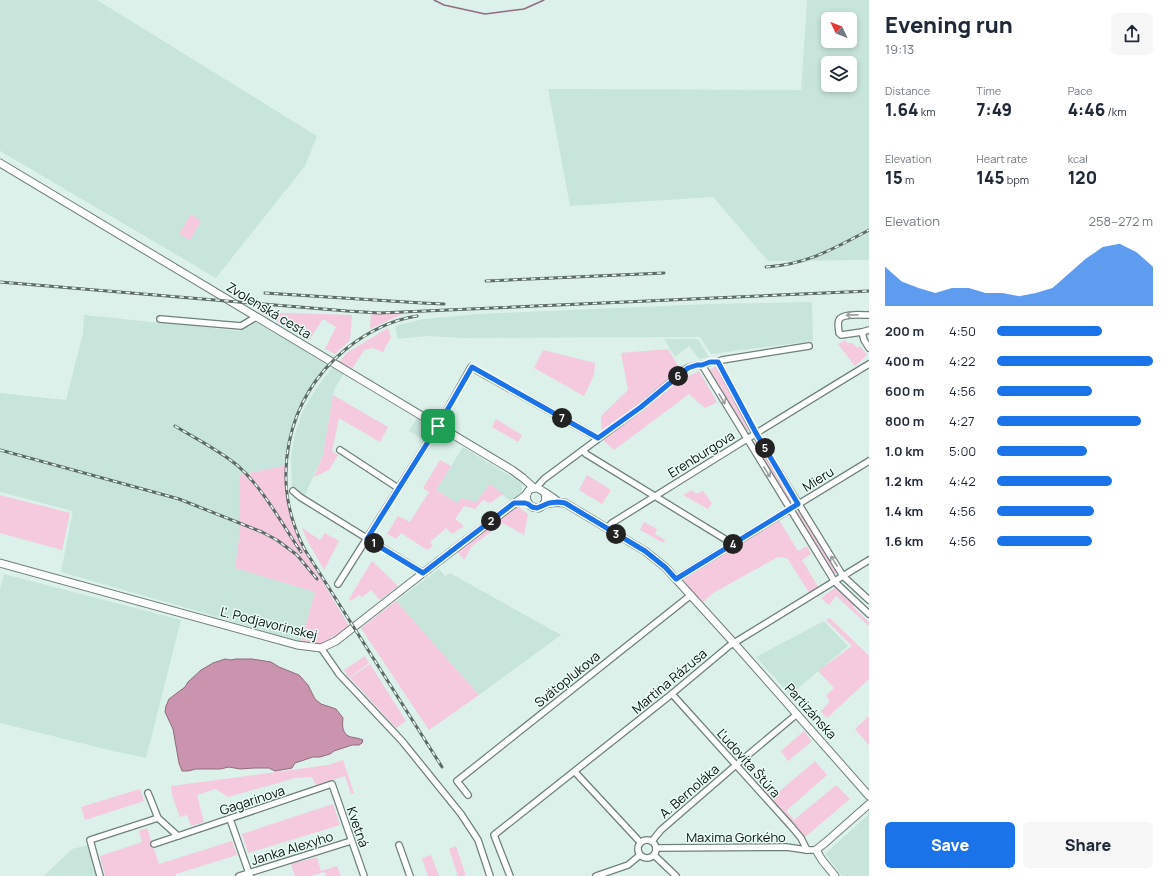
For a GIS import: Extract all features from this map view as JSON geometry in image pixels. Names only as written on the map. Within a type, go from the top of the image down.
[{"type":"street","name":"Zvolenská cesta","points":[[0,163],[512,470],[524,479],[535,491],[558,502],[565,503],[656,559],[734,643]]},
{"type":"street","points":[[869,315],[844,316],[838,321],[839,332],[841,335],[869,330]]},
{"type":"street","points":[[160,319],[241,326],[256,317]]},
{"type":"street","points":[[862,332],[864,340],[869,348]]},
{"type":"street","points":[[528,504],[526,499],[535,491],[544,479],[641,407],[688,368],[710,362],[718,362],[722,360],[809,346]]},
{"type":"street","points":[[718,362],[756,433],[843,576],[869,600]]},
{"type":"street","name":"Erenburgova","points":[[607,528],[612,523],[716,459],[746,438],[869,364]]},
{"type":"street","points":[[702,365],[835,582],[869,614]]},
{"type":"street","points":[[338,584],[438,426],[472,367],[598,438]]},
{"type":"street","points":[[340,450],[398,488]]},
{"type":"street","points":[[583,450],[586,454],[733,544]]},
{"type":"street","name":"Mieru","points":[[676,579],[869,461]]},
{"type":"street","points":[[524,479],[534,482],[544,479]]},
{"type":"street","points":[[293,491],[300,497],[423,573]]},
{"type":"street","points":[[535,491],[546,500],[543,505]]},
{"type":"street","name":"Ľ. Podjavorinskej","points":[[0,563],[297,645],[321,648],[336,641],[347,633],[514,503],[535,491]]},
{"type":"street","points":[[514,503],[528,504],[534,508],[539,508],[549,503],[558,502]]},
{"type":"street","name":"Martina Rázusa","points":[[510,876],[494,835],[672,694],[729,646],[869,560]]},
{"type":"street","name":"Svätoplukova","points":[[468,796],[457,782],[690,595]]},
{"type":"street","name":"Partizánska","points":[[734,643],[869,796]]},
{"type":"street","points":[[321,648],[339,674],[402,741],[458,811],[474,834],[480,846],[490,876]]},
{"type":"street","name":"Ľudovíta Štúra","points":[[672,694],[801,838],[805,843],[807,850]]},
{"type":"street","name":"A. Bernoláka","points":[[652,841],[661,830],[797,714]]},
{"type":"street","points":[[575,772],[640,842]]},
{"type":"street","name":"Gagarinova","points":[[154,844],[332,784]]},
{"type":"street","name":"Kvetná","points":[[332,784],[364,876]]},
{"type":"street","points":[[148,793],[158,818],[178,836]]},
{"type":"street","points":[[835,876],[816,850],[869,804]]},
{"type":"street","points":[[100,876],[90,840],[158,818]]},
{"type":"street","points":[[230,819],[249,874]]},
{"type":"street","points":[[646,839],[652,841],[656,848],[654,855],[647,858],[640,855],[637,848],[640,842],[646,839]]},
{"type":"street","name":"Janka Alexyho","points":[[239,876],[351,841]]},
{"type":"street","points":[[399,845],[410,876]]},
{"type":"street","name":"Maxima Gorkého","points":[[656,848],[786,847],[816,850]]},
{"type":"street","points":[[596,876],[628,865],[640,855]]},
{"type":"street","points":[[654,855],[676,876]]},
{"type":"shaded area","points":[[0,0],[97,0],[317,136],[305,166],[216,278],[0,151]]},
{"type":"shaded area","points":[[807,0],[869,0],[869,260],[768,261],[713,197],[570,206],[548,89],[801,90]]},
{"type":"shaded area","points":[[191,214],[201,221],[190,240],[179,234]]},
{"type":"shaded area","points":[[812,302],[813,341],[711,354],[700,337],[463,338],[426,336],[398,339],[395,326],[423,319],[478,314],[709,304]]},
{"type":"shaded area","points":[[259,312],[352,315],[350,340],[335,354],[325,349],[336,327],[323,319],[309,340]]},
{"type":"shaded area","points":[[371,314],[402,314],[370,329]]},
{"type":"shaded area","points":[[84,315],[239,331],[258,320],[332,364],[314,387],[300,412],[293,432],[288,465],[239,475],[239,539],[235,568],[315,592],[301,642],[61,572],[73,511],[0,492],[0,393],[66,400],[83,333]]},
{"type":"shaded area","points":[[388,328],[391,338],[383,352],[373,348],[364,350],[352,369],[339,362],[348,352]]},
{"type":"shaded area","points":[[664,339],[698,339],[709,357],[699,359],[689,346],[675,357]]},
{"type":"shaded area","points":[[846,340],[847,343],[853,343],[857,348],[860,346],[867,355],[855,366],[838,344]]},
{"type":"shaded area","points":[[668,349],[685,378],[699,371],[717,402],[705,408],[689,394],[614,450],[602,439],[601,416],[628,390],[621,353]]},
{"type":"shaded area","points":[[543,350],[595,363],[594,375],[584,396],[534,368]]},
{"type":"shaded area","points":[[334,365],[345,372],[335,388],[333,395],[323,455],[304,497],[292,490],[291,458],[294,437],[302,413],[315,390]]},
{"type":"shaded area","points":[[716,366],[750,429],[746,432],[709,370]]},
{"type":"shaded area","points":[[333,395],[388,427],[380,442],[339,418],[332,451],[338,455],[329,470],[314,477],[323,455]]},
{"type":"shaded area","points":[[417,418],[431,427],[423,439],[409,431]]},
{"type":"shaded area","points":[[496,419],[522,435],[518,442],[492,427]]},
{"type":"shaded area","points":[[757,440],[793,500],[789,503],[753,443]]},
{"type":"shaded area","points":[[463,447],[522,483],[522,491],[510,501],[490,484],[476,502],[462,498],[457,503],[436,490]]},
{"type":"shaded area","points":[[440,460],[451,466],[436,490],[457,503],[462,498],[476,502],[490,484],[503,494],[490,503],[483,500],[475,509],[464,506],[455,519],[464,526],[452,534],[446,528],[430,542],[433,546],[427,550],[401,533],[396,539],[387,534],[398,516],[410,522],[429,492],[423,488]]},
{"type":"shaded area","points":[[288,465],[288,499],[292,521],[301,545],[349,626],[320,645],[301,642],[315,592],[235,568],[239,539],[239,475]]},
{"type":"shaded area","points":[[587,475],[611,490],[602,504],[579,490]]},
{"type":"shaded area","points":[[692,490],[696,494],[703,491],[712,503],[708,509],[683,495]]},
{"type":"shaded area","points":[[0,495],[70,513],[62,550],[0,533]]},
{"type":"shaded area","points":[[517,506],[528,514],[524,535],[503,523],[472,546],[464,560],[457,551]]},
{"type":"shaded area","points":[[799,511],[837,573],[834,575],[796,513]]},
{"type":"shaded area","points":[[779,520],[798,551],[807,546],[811,554],[802,560],[819,588],[810,594],[787,558],[778,557],[713,593],[702,603],[678,577]]},
{"type":"shaded area","points":[[644,522],[657,529],[655,534],[665,540],[664,543],[640,530]]},
{"type":"shaded area","points":[[302,528],[320,540],[325,533],[339,541],[324,570],[307,540]]},
{"type":"shaded area","points":[[372,561],[398,586],[380,600],[371,590],[362,597],[359,595],[351,601],[349,599]]},
{"type":"shaded area","points":[[439,569],[445,576],[450,573],[561,635],[479,695],[396,601]]},
{"type":"shaded area","points":[[4,574],[181,620],[146,758],[0,723],[0,589]]},
{"type":"shaded area","points":[[836,587],[855,604],[853,607],[869,622],[869,626],[836,596],[829,605],[821,598]]},
{"type":"shaded area","points":[[396,601],[479,695],[429,730],[361,628]]},
{"type":"shaded area","points":[[830,618],[869,656],[869,679],[827,718],[821,711],[830,701],[826,696],[834,688],[818,671],[852,646],[826,620]]},
{"type":"shaded area","points":[[824,621],[848,646],[790,695],[756,657]]},
{"type":"shaded area","points":[[365,656],[369,663],[349,678],[344,670]]},
{"type":"shaded area","points":[[225,659],[252,659],[271,662],[299,675],[308,685],[315,699],[321,704],[336,709],[343,718],[344,732],[348,736],[363,740],[362,743],[334,751],[320,757],[313,757],[295,763],[292,768],[275,771],[269,768],[240,769],[229,767],[220,769],[196,769],[182,771],[179,763],[173,729],[165,712],[166,706],[169,699],[185,687],[188,682],[201,670],[213,663]]},
{"type":"shaded area","points":[[370,664],[406,721],[396,728],[350,678]]},
{"type":"shaded area","points":[[869,716],[869,745],[855,729]]},
{"type":"shaded area","points":[[804,731],[812,741],[788,761],[781,751]]},
{"type":"shaded area","points":[[343,760],[354,793],[351,794],[345,776],[316,785],[312,777],[295,778],[228,797],[216,789],[197,795],[204,822],[191,826],[187,815],[180,817],[172,795],[171,786],[328,765]]},
{"type":"shaded area","points":[[815,761],[827,775],[786,811],[794,820],[836,785],[850,799],[804,838],[762,789],[765,786],[774,796]]},
{"type":"shaded area","points":[[140,789],[144,801],[85,820],[81,807]]},
{"type":"shaded area","points":[[333,804],[340,825],[248,853],[242,834]]},
{"type":"shaded area","points":[[869,814],[869,876],[842,876],[825,854]]},
{"type":"shaded area","points":[[147,828],[159,864],[232,841],[237,855],[176,874],[176,876],[105,876],[100,856],[142,842],[139,831]]},
{"type":"shaded area","points":[[88,845],[96,876],[44,876],[72,849]]},
{"type":"shaded area","points":[[456,846],[466,876],[458,876],[449,849]]},
{"type":"shaded area","points":[[431,855],[439,876],[428,876],[422,858]]},
{"type":"shaded area","points":[[317,857],[321,871],[337,866],[341,876],[326,876],[325,872],[309,876],[295,876],[291,864]]},
{"type":"waterway","points":[[434,0],[444,5],[485,14],[524,9],[544,0]]},
{"type":"railway","points":[[766,267],[795,263],[808,259],[832,249],[869,230]]},
{"type":"railway","points":[[486,281],[664,273]]},
{"type":"railway","points":[[0,282],[380,313],[869,291]]},
{"type":"railway","points":[[265,293],[444,304]]},
{"type":"railway","points":[[417,316],[388,324],[370,333],[346,349],[325,369],[309,392],[297,416],[289,442],[286,469],[288,497],[294,524],[305,550],[442,767]]},
{"type":"railway","points":[[175,426],[223,455],[238,466],[264,495],[301,552]]},
{"type":"railway","points":[[0,450],[179,499],[262,532],[277,540],[297,555],[317,579]]},
{"type":"route","points":[[710,362],[718,362],[756,433],[798,504],[676,579],[665,567],[645,551],[565,503],[549,503],[539,508],[534,508],[525,503],[514,503],[423,573],[367,539],[438,426],[472,367],[598,438],[641,407],[688,368],[710,362]]}]
